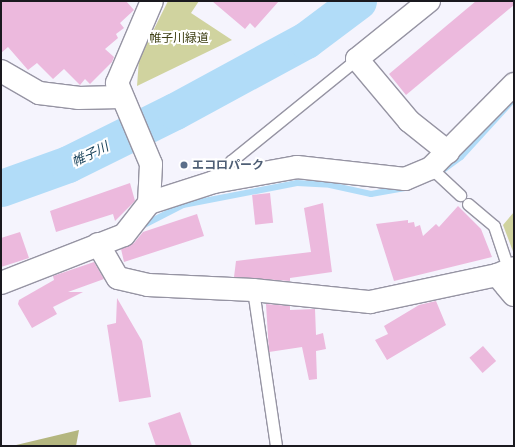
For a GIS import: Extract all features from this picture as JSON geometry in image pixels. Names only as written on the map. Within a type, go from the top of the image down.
[{"type":"street","points":[[149,203],[150,164],[123,101],[117,83],[152,1]]},
{"type":"street","points":[[429,1],[357,59],[409,121],[448,152]]},
{"type":"street","points":[[1,71],[39,93],[78,98],[123,101]]},
{"type":"street","points":[[1,283],[124,235],[149,203],[214,182],[297,166],[405,179],[431,168],[514,84]]},
{"type":"street","points":[[98,244],[118,278],[148,285],[253,290],[370,302],[507,272],[514,295]]},
{"type":"lane","points":[[214,182],[231,161],[357,59]]},
{"type":"lane","points":[[431,168],[460,196]]},
{"type":"lane","points":[[468,204],[494,226],[507,272]]},
{"type":"lane","points":[[253,290],[276,446]]},
{"type":"green space","name":"帷子川緑道","points":[[168,1],[199,1],[191,13],[232,40],[137,86],[139,59]]},
{"type":"green space","points":[[514,212],[514,254],[503,225]]},
{"type":"green space","points":[[79,430],[76,446],[12,446]]},
{"type":"building","points":[[1,1],[126,1],[134,10],[120,23],[124,28],[116,34],[118,38],[105,49],[114,57],[112,62],[90,84],[85,79],[80,85],[64,69],[53,79],[37,63],[28,70],[8,47],[1,53]]},
{"type":"building","points":[[212,1],[279,1],[255,28],[250,23],[245,29]]},
{"type":"building","points":[[476,1],[514,1],[514,5],[406,95],[389,74]]},
{"type":"building","points":[[130,183],[135,201],[115,221],[113,214],[56,232],[50,211]]},
{"type":"building","points":[[270,193],[273,223],[255,225],[252,195]]},
{"type":"building","points":[[323,203],[332,272],[290,278],[290,281],[234,277],[236,261],[311,252],[304,208]]},
{"type":"building","points":[[458,206],[481,229],[492,257],[394,281],[376,224],[408,220],[408,223],[414,222],[415,227],[420,225],[423,236],[436,224],[439,227]]},
{"type":"building","points":[[197,214],[204,236],[124,262],[121,249],[134,243],[143,232]]},
{"type":"building","points":[[20,232],[29,258],[1,267],[1,238]]},
{"type":"building","points":[[94,262],[104,279],[68,292],[83,292],[53,307],[57,314],[32,328],[18,304],[19,300],[54,280],[53,276]]},
{"type":"building","points":[[117,298],[142,341],[151,397],[119,402],[107,325],[116,323]]},
{"type":"building","points":[[436,301],[446,325],[387,360],[375,340],[388,334],[384,326],[419,305]]},
{"type":"building","points":[[266,304],[290,306],[290,310],[315,309],[316,335],[323,333],[326,349],[316,351],[317,379],[309,380],[302,347],[269,352]]},
{"type":"building","points":[[483,346],[496,361],[483,373],[469,358]]},
{"type":"building","points":[[180,412],[192,446],[156,446],[148,423]]},
{"type":"waterway","name":"帷子川","points":[[1,188],[68,164],[175,111],[306,40],[358,1]]},
{"type":"waterway","points":[[443,170],[461,157],[514,99]]},
{"type":"waterway","points":[[142,226],[183,205],[297,183],[330,185],[371,194],[406,188]]},
{"type":"place","name":"エコロパーク","points":[[184,165]]}]
